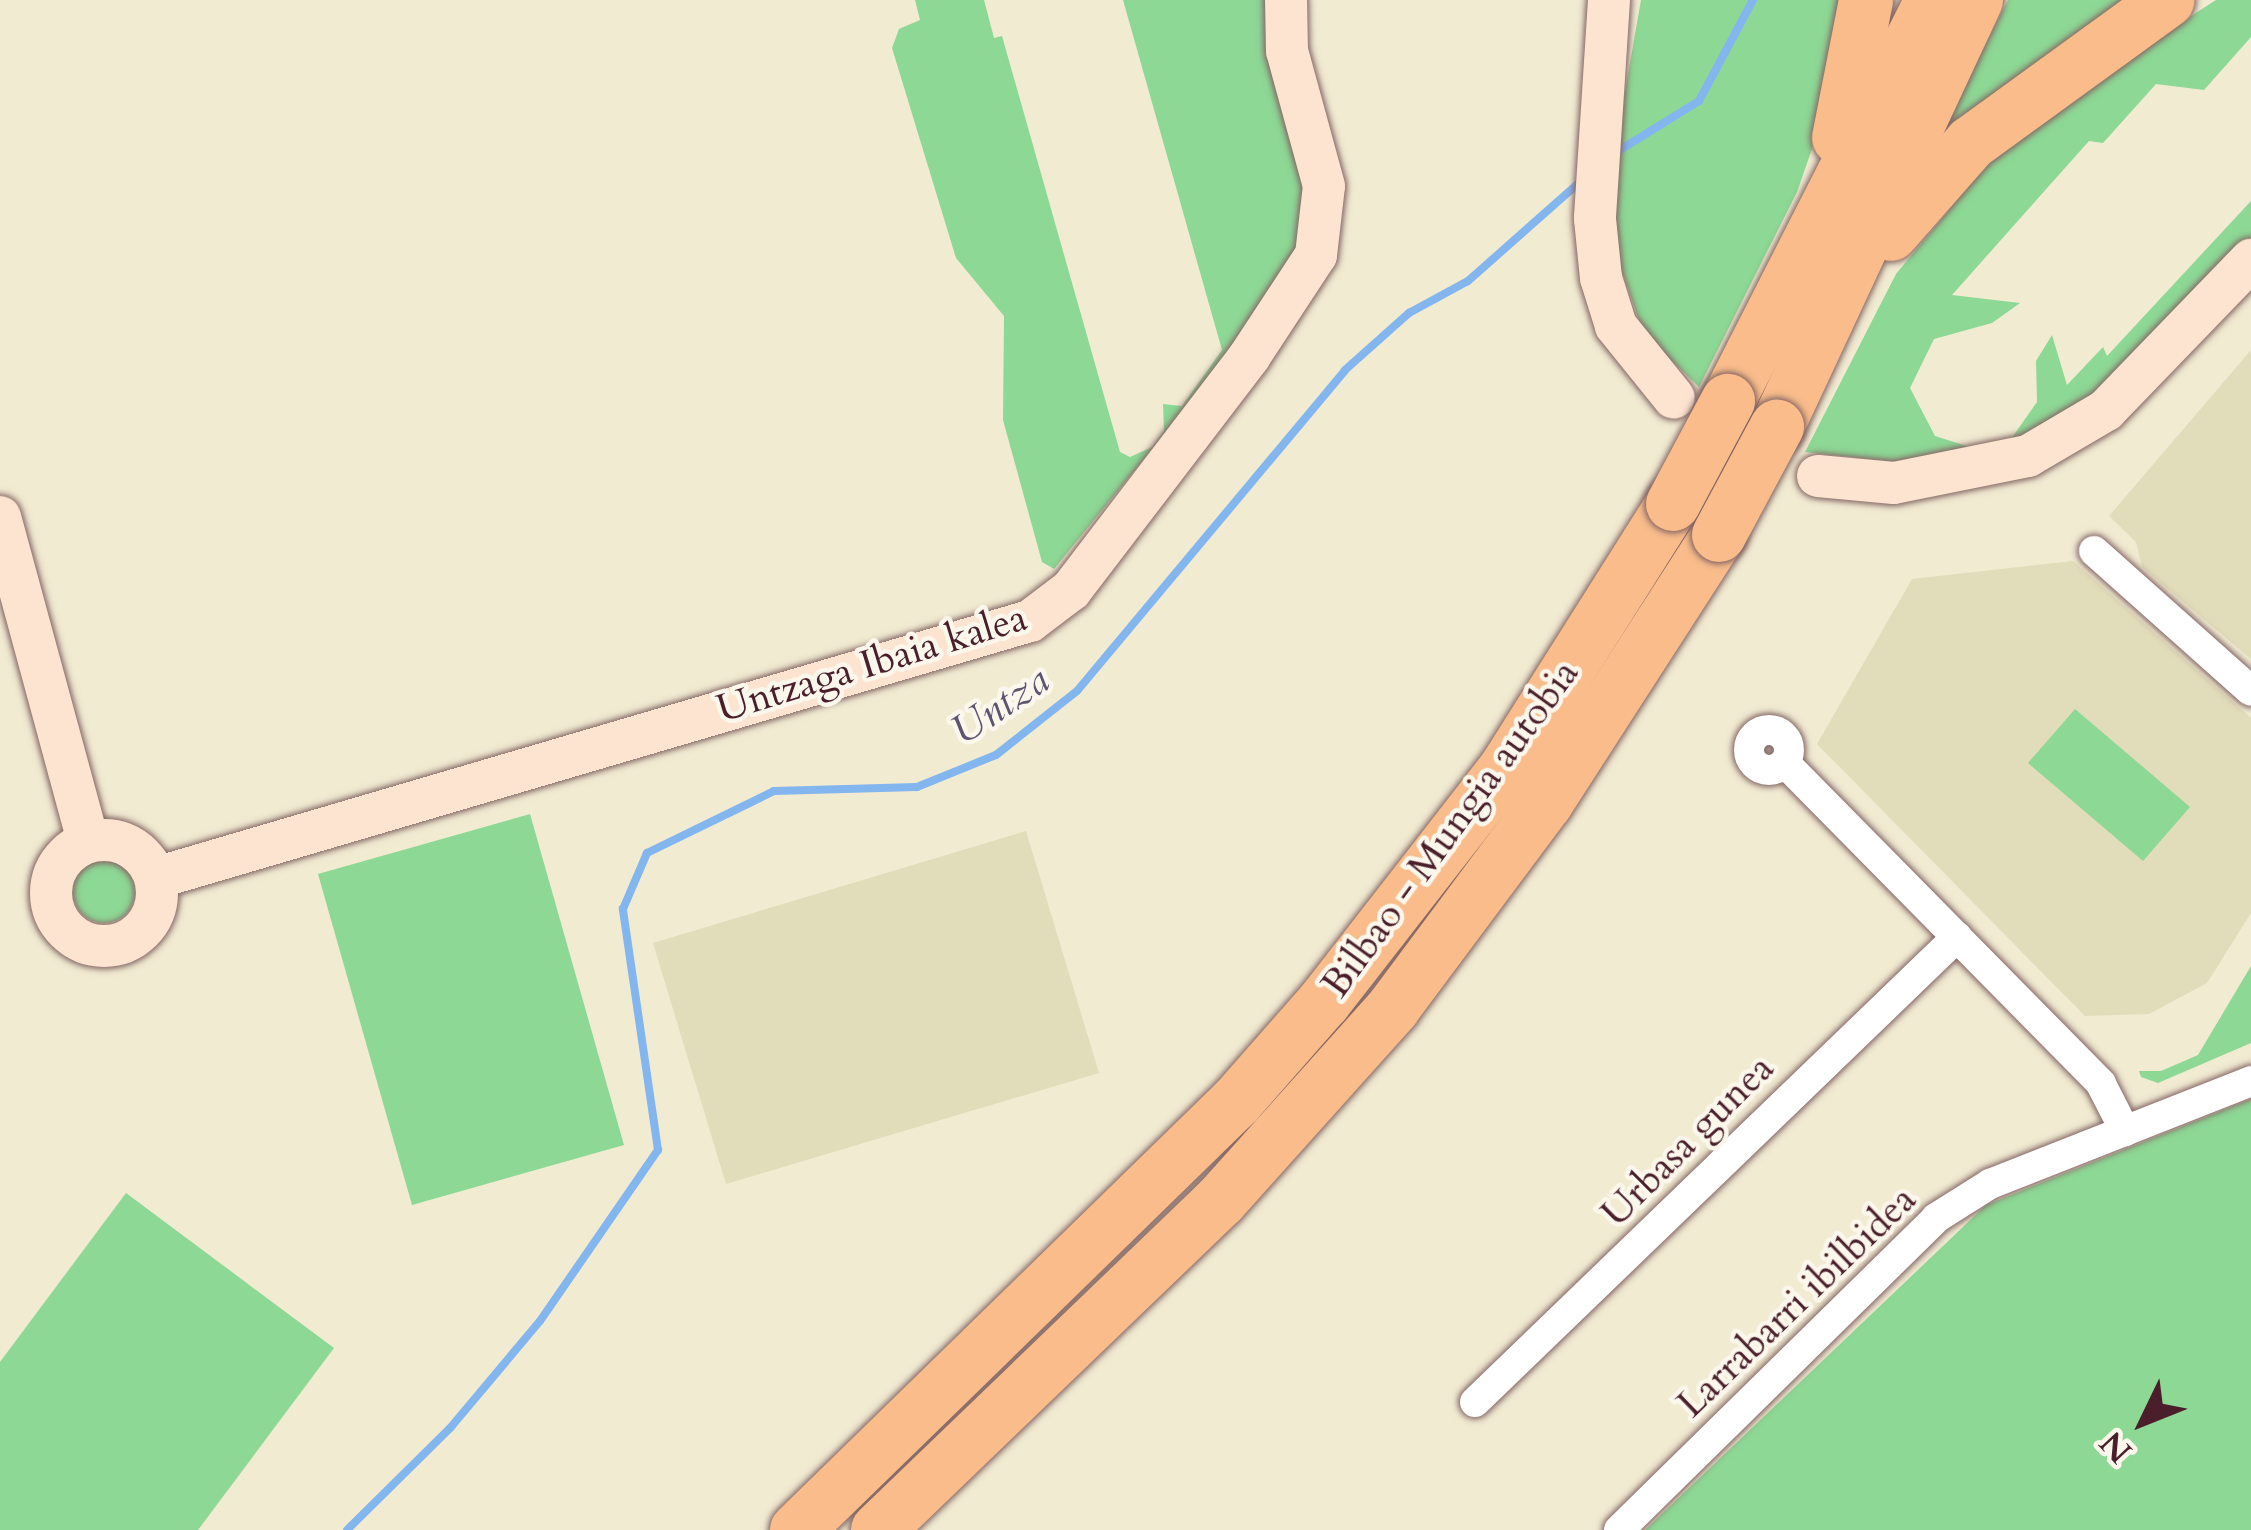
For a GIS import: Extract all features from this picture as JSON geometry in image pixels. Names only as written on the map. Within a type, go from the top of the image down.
[{"type":"highway","points":[[1820,222],[1866,0]]},
{"type":"highway","name":"Bilbao - Mungia autobia","points":[[800,1527],[1238,1101],[1324,1002],[1506,768],[1672,505],[1932,0]]},
{"type":"highway","name":"Bilbao - Mungia autobia","points":[[878,1530],[1221,1199],[1393,1008],[1546,803],[1719,535],[1777,427],[1850,280],[1976,0]]},
{"type":"highway","points":[[1850,280],[1971,143],[2168,0]]},
{"type":"street","name":"Untzaga Ibaia kalea","points":[[156,878],[1030,621],[1057,601],[1102,557],[1316,256],[1324,186],[1287,51],[1286,0]]},
{"type":"street","points":[[1609,0],[1595,219],[1601,278],[1616,326],[1674,398]]},
{"type":"street","points":[[1818,476],[1894,483],[2028,456],[2124,395],[2251,260]]},
{"type":"street","points":[[0,517],[88,841]]},
{"type":"street","points":[[2094,551],[2251,691]]},
{"type":"street","points":[[1785,763],[2101,1084],[2126,1132]]},
{"type":"street","points":[[88,841],[137,850],[156,878],[156,910],[137,936],[86,943],[57,919],[51,882],[58,864],[88,841]]},
{"type":"street","name":"Urbasa gunea","points":[[1475,1402],[1957,937]]},
{"type":"street","name":"Larrabarri ibilbidea","points":[[1619,1530],[1936,1217],[1990,1184],[2251,1081]]},
{"type":"shaded area","points":[[2251,350],[2251,659],[2142,567],[2136,542],[2109,516]]},
{"type":"shaded area","points":[[2073,561],[2251,718],[2251,913],[2207,983],[2149,1014],[2085,1016],[1817,744],[1912,579]]},
{"type":"shaded area","points":[[1026,831],[1099,1073],[726,1184],[653,943]]},
{"type":"green space","points":[[915,0],[984,0],[994,38],[1002,36],[1120,452],[1130,457],[1152,447],[1164,431],[1163,404],[1182,406],[1222,350],[1123,0],[1272,0],[1310,189],[1294,275],[1054,569],[1042,562],[1003,420],[1004,316],[956,258],[892,48],[899,29],[920,20]]},
{"type":"green space","points":[[1641,0],[1842,0],[1829,100],[1797,192],[1699,387],[1644,334],[1620,266],[1614,201],[1620,120]]},
{"type":"green space","points":[[2008,0],[2152,0],[1935,145]]},
{"type":"green space","points":[[2216,0],[2251,0],[2251,37],[2204,90],[2156,84],[2103,143],[2089,141],[1952,295],[2020,303],[1992,323],[1934,339],[1910,388],[1935,436],[1976,449],[2011,439],[2037,402],[2036,361],[2052,335],[2067,385],[2103,347],[2107,356],[2251,201],[2251,239],[2149,354],[2017,447],[1925,465],[1805,452],[1896,274],[2017,128]]},
{"type":"green space","points":[[2075,709],[2190,807],[2143,861],[2028,763]]},
{"type":"green space","points":[[530,814],[624,1145],[412,1205],[318,874]]},
{"type":"green space","points":[[104,861],[126,870],[135,892],[126,914],[104,923],[82,914],[73,892],[82,870]]},
{"type":"green space","points":[[2251,966],[2251,1043],[2158,1083],[2141,1077],[2139,1071],[2161,1071],[2198,1055]]},
{"type":"green space","points":[[2251,1099],[2251,1530],[1645,1530],[1986,1205]]},
{"type":"green space","points":[[126,1193],[334,1348],[198,1530],[0,1530],[0,1362]]},
{"type":"waterway","name":"Untza","points":[[1615,153],[1699,101],[1753,0]]},
{"type":"waterway","name":"Untza","points":[[347,1530],[451,1427],[540,1321],[658,1150],[623,909],[647,853],[774,791],[917,787],[996,755],[1077,691],[1345,370],[1409,313],[1468,281],[1580,182]]}]
